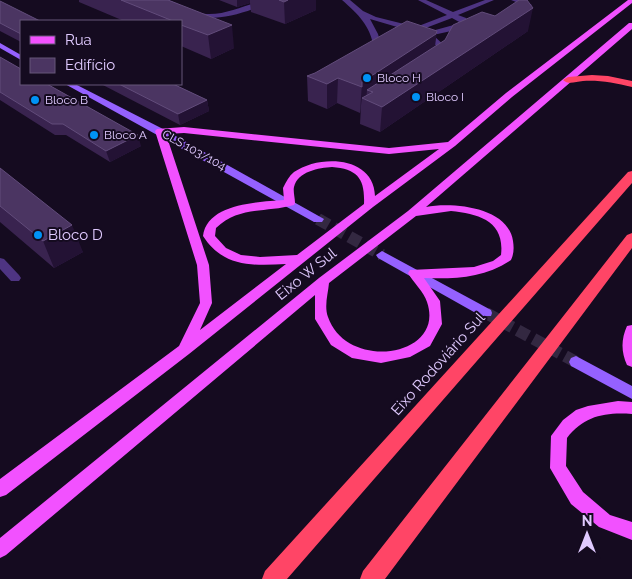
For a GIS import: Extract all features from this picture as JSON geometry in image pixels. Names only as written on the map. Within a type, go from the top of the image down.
[{"type":"highway","points":[[568,80],[579,78],[605,79],[632,84]]},
{"type":"highway","name":"Eixo Rodoviário Sul","points":[[273,579],[632,175]]},
{"type":"highway","points":[[371,579],[632,238]]},
{"type":"main road","name":"Eixo W Sul","points":[[0,489],[184,350],[369,205],[452,144],[509,95],[632,0]]},
{"type":"main road","name":"Eixo W Sul","points":[[0,549],[323,281],[412,213],[632,25]]},
{"type":"main road","points":[[184,350],[206,303],[203,265],[160,131],[184,130],[389,151],[422,149],[452,144]]},
{"type":"main road","points":[[301,259],[255,261],[235,258],[221,250],[209,236],[210,227],[225,214],[262,205],[290,203],[288,188],[296,176],[315,167],[349,166],[361,172],[367,180],[369,188],[369,205]]},
{"type":"main road","points":[[412,213],[441,207],[461,208],[479,213],[495,221],[505,231],[509,243],[507,257],[496,265],[462,274],[414,273]]},
{"type":"main road","points":[[323,281],[321,318],[328,333],[338,345],[358,355],[377,359],[402,355],[421,346],[434,332],[438,316],[435,302],[427,286],[414,273]]},
{"type":"main road","points":[[632,330],[628,339],[632,361]]},
{"type":"main road","points":[[632,408],[618,407],[595,410],[576,418],[559,436],[558,468],[577,498],[591,510],[605,521],[632,531]]},
{"type":"street","points":[[167,0],[186,13],[204,17],[233,14],[272,0]]},
{"type":"street","points":[[421,0],[465,23],[462,26],[428,34]]},
{"type":"street","points":[[419,28],[491,0]]},
{"type":"street","points":[[514,0],[529,5]]},
{"type":"street","points":[[350,1],[373,19],[419,28],[428,34],[443,48],[437,60],[429,66]]},
{"type":"street","points":[[363,13],[377,38],[378,48],[365,60]]},
{"type":"street","points":[[371,30],[387,23]]},
{"type":"street","points":[[0,45],[20,57]]},
{"type":"street","name":"CLS 103/104","points":[[71,85],[160,131],[318,219]]},
{"type":"street","points":[[382,255],[486,313]]},
{"type":"street","points":[[0,262],[15,278]]},
{"type":"street","points":[[576,362],[632,393]]},
{"type":"building","points":[[121,0],[168,0],[232,25],[208,35],[182,25],[182,20],[171,20]]},
{"type":"building","points":[[519,0],[527,0],[533,8],[382,107],[362,98],[373,92],[367,90],[445,40],[453,25],[482,12],[495,16]]},
{"type":"building","points":[[0,1],[38,20],[20,20],[20,33],[0,23]]},
{"type":"building","points":[[407,21],[437,31],[436,34],[362,82],[362,87],[338,78],[327,84],[307,76],[315,73]]},
{"type":"building","points":[[0,57],[20,68],[20,85],[49,85],[138,135],[106,151],[63,124],[52,124],[0,92]]},
{"type":"building","points":[[121,85],[175,85],[207,100],[178,114]]},
{"type":"building","points":[[0,168],[72,225],[43,241],[0,206]]},
{"type":"tunnel","points":[[320,220],[318,219],[382,255]]},
{"type":"tunnel","points":[[486,313],[576,362]]},
{"type":"place","name":"Bloco H","points":[[367,78]]},
{"type":"place","name":"Bloco I","points":[[416,97]]},
{"type":"place","name":"Bloco B","points":[[35,100]]},
{"type":"place","name":"Bloco A","points":[[94,135]]},
{"type":"place","name":"Bloco D","points":[[38,235]]}]
